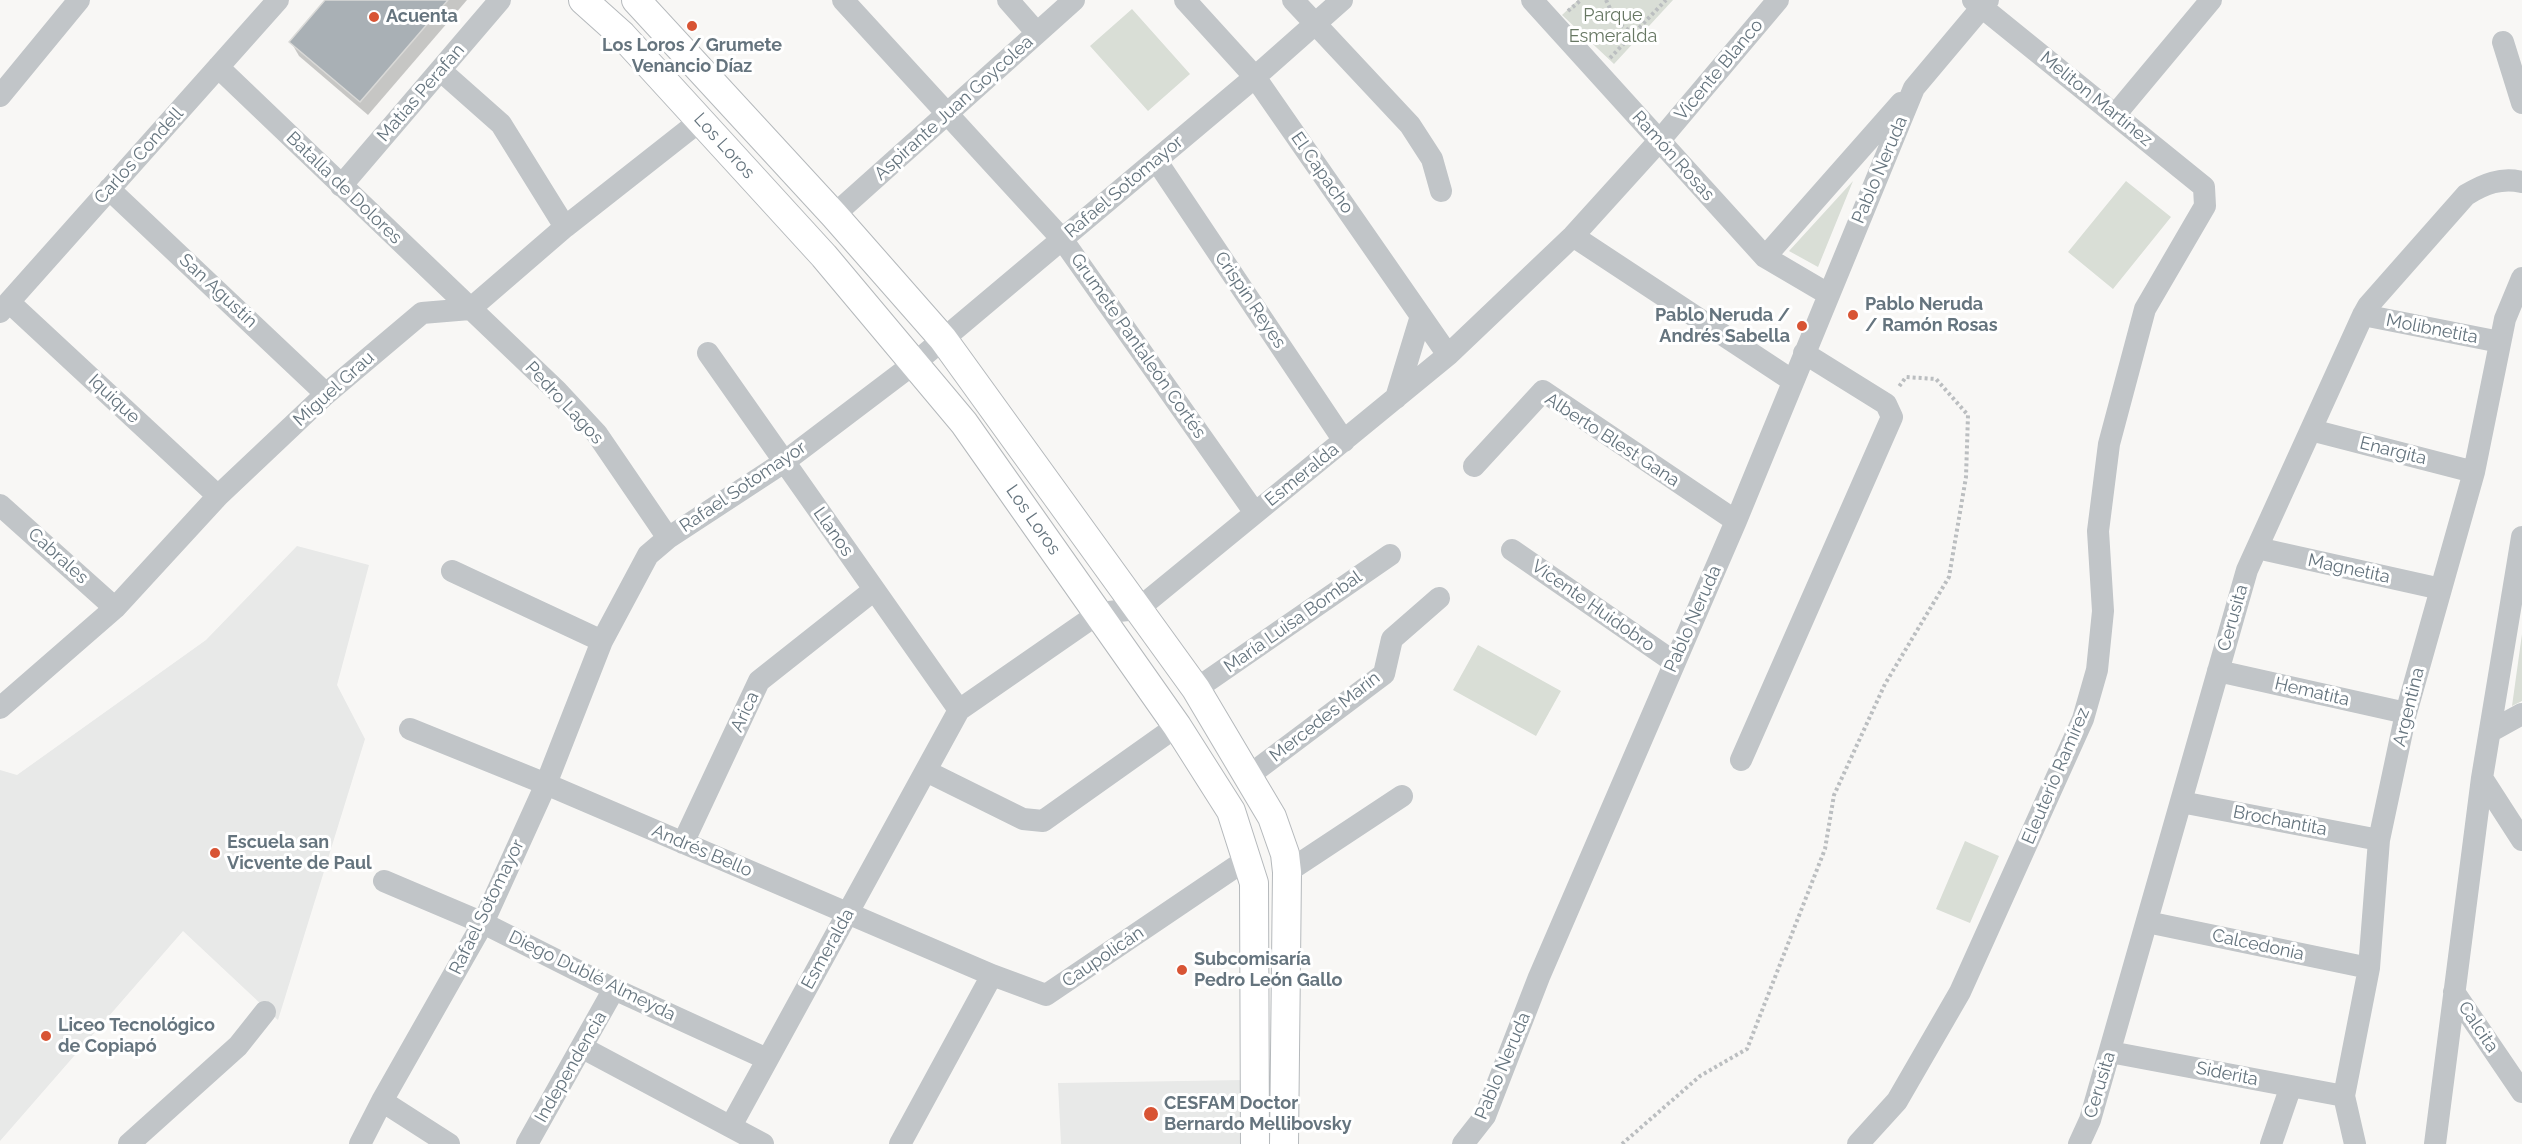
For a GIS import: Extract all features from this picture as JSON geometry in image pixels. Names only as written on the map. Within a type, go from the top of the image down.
[{"type":"main road","name":"Los Loros","points":[[584,0],[622,35],[824,256],[964,423],[1177,726],[1231,811],[1254,883],[1255,1144]]},
{"type":"main road","name":"Los Loros","points":[[644,3],[745,121],[834,215],[944,339],[1196,689],[1272,818],[1285,854],[1287,872],[1284,1144]]},
{"type":"street","points":[[0,96],[79,0]]},
{"type":"street","name":"Carlos Condell","points":[[4,307],[278,0]]},
{"type":"street","name":"Matías Perafan","points":[[341,186],[500,0]]},
{"type":"street","name":"Grumete Pantaleón Cortés","points":[[843,0],[1062,239],[1255,513]]},
{"type":"street","points":[[1008,0],[1037,33]]},
{"type":"street","name":"Aspirante Juan Goycolea","points":[[834,215],[1074,0]]},
{"type":"street","name":"El Capacho","points":[[1185,0],[1255,77],[1449,355]]},
{"type":"street","points":[[1293,0],[1410,125],[1432,159],[1441,190]]},
{"type":"street","name":"Rafael Sotomayor","points":[[360,1144],[483,922],[546,783],[602,641],[648,555],[668,538],[784,462],[944,339],[1255,77],[1342,0]]},
{"type":"street","name":"Vicente Blanco","points":[[1660,140],[1778,0]]},
{"type":"street","points":[[2115,115],[2211,0]]},
{"type":"street","name":"Meliton Martínez","points":[[1981,3],[2204,187],[2205,206]]},
{"type":"street","name":"Pablo Neruda","points":[[1765,257],[1914,88],[1981,3]]},
{"type":"street","name":"Ramón Rosas","points":[[1546,5],[1597,72],[1765,257],[1828,294]]},
{"type":"street","points":[[2503,42],[2522,103]]},
{"type":"street","name":"Batalla de Dolores","points":[[218,68],[470,309]]},
{"type":"street","points":[[440,70],[501,124],[565,227]]},
{"type":"street","name":"Pablo Neruda","points":[[1462,1144],[1485,1116],[1539,977],[1736,521],[1914,88]]},
{"type":"street","points":[[470,309],[565,227],[700,120]]},
{"type":"street","name":"Esmeralda","points":[[730,1126],[959,710],[1099,613],[1138,609],[1449,355],[1573,236],[1660,140]]},
{"type":"street","name":"Crispín Reyes","points":[[1156,160],[1344,441]]},
{"type":"street","name":"Cerusita","points":[[2079,1144],[2090,1120],[2110,1052],[2247,570],[2363,315],[2368,306],[2466,195],[2485,184],[2510,180],[2522,182]]},
{"type":"street","name":"San Agustín","points":[[109,189],[326,394]]},
{"type":"street","name":"Eleuterio Ramírez","points":[[1858,1144],[1897,1101],[1960,992],[2083,719],[2097,670],[2103,611],[2098,531],[2109,444],[2145,309],[2205,206]]},
{"type":"street","points":[[1573,236],[1793,381]]},
{"type":"street","name":"Argentina","points":[[2355,1144],[2344,1096],[2369,968],[2379,840],[2406,713],[2474,472],[2505,319],[2522,278]]},
{"type":"street","name":"Iquique","points":[[4,307],[218,496]]},
{"type":"street","name":"Miguel Grau","points":[[0,708],[115,608],[218,496],[326,394],[422,313],[470,309]]},
{"type":"street","name":"Pedro Lagos","points":[[470,309],[557,391],[597,434],[668,538]]},
{"type":"street","name":"Molibnetita","points":[[2363,315],[2500,342]]},
{"type":"street","points":[[1396,398],[1421,316]]},
{"type":"street","name":"Llanos","points":[[708,353],[959,710]]},
{"type":"street","points":[[1741,760],[1892,417],[1886,404],[1804,353]]},
{"type":"street","name":"Alberto Blest Gana","points":[[1474,466],[1543,391],[1736,521]]},
{"type":"street","name":"Enargita","points":[[2311,430],[2474,472]]},
{"type":"street","name":"Cabrales","points":[[0,505],[115,608]]},
{"type":"street","points":[[2435,1144],[2482,778],[2522,537]]},
{"type":"street","name":"Magnetita","points":[[2257,548],[2441,589]]},
{"type":"street","name":"Vicente Huidobro","points":[[1512,550],[1674,662]]},
{"type":"street","name":"María Luisa Bombal","points":[[1196,689],[1390,555]]},
{"type":"street","points":[[452,571],[602,641]]},
{"type":"street","name":"Arica","points":[[683,843],[759,681],[874,590]]},
{"type":"street","name":"Mercedes Marín","points":[[1247,777],[1384,674],[1392,639],[1439,598]]},
{"type":"street","name":"Hematita","points":[[2218,671],[2406,713]]},
{"type":"street","points":[[2491,731],[2522,714]]},
{"type":"street","points":[[926,771],[1023,819],[1044,821],[1177,726]]},
{"type":"street","name":"Andrés Bello","points":[[410,729],[546,783],[992,975]]},
{"type":"street","points":[[2482,778],[2522,840]]},
{"type":"street","points":[[1287,872],[1402,796]]},
{"type":"street","name":"Brochantita","points":[[2181,802],[2379,840]]},
{"type":"street","name":"Caupolicán","points":[[992,975],[1046,995],[1247,859]]},
{"type":"street","name":"Diego Dublé Almeyda","points":[[384,881],[483,922],[614,989],[767,1059]]},
{"type":"street","name":"Calcedonia","points":[[2147,922],[2369,968]]},
{"type":"street","points":[[900,1144],[992,975]]},
{"type":"street","name":"Independencia","points":[[527,1144],[583,1048],[614,989]]},
{"type":"street","name":"Calcita","points":[[2454,992],[2522,1092]]},
{"type":"street","points":[[129,1144],[238,1046],[265,1012]]},
{"type":"street","points":[[583,1048],[763,1144]]},
{"type":"street","name":"Siderita","points":[[2110,1052],[2344,1096]]},
{"type":"street","points":[[2271,1144],[2291,1086]]},
{"type":"street","points":[[382,1101],[449,1144]]},
{"type":"path","points":[[1606,0],[1617,23],[1635,34]]},
{"type":"path","points":[[1597,72],[1666,0]]},
{"type":"path","points":[[1622,1144],[1700,1076],[1747,1049],[1825,849],[1834,795],[1885,684],[1949,577],[1966,477],[1968,415],[1936,379],[1906,377],[1886,404]]},
{"type":"shaded area","name":"Escuela san Vicvente de Paul","points":[[297,546],[369,565],[337,685],[365,739],[278,1020],[183,931],[0,1141],[0,770],[17,775],[206,640]]},
{"type":"shaded area","name":"CESFAM Doctor Bernardo Mellibovsky","points":[[1245,1080],[1242,1144],[1061,1144],[1058,1083]]},
{"type":"green space","name":"Parque Esmeralda","points":[[1578,0],[1673,0],[1614,64],[1562,15]]},
{"type":"green space","points":[[1132,9],[1190,74],[1148,111],[1090,46]]},
{"type":"green space","points":[[1853,181],[1818,267],[1789,251]]},
{"type":"green space","points":[[2126,181],[2171,217],[2113,289],[2068,252]]},
{"type":"green space","points":[[2522,634],[2522,701],[2512,706]]},
{"type":"green space","points":[[1478,645],[1561,691],[1536,736],[1453,690]]},
{"type":"green space","points":[[1965,841],[1999,856],[1970,923],[1936,909]]},
{"type":"building","points":[[325,0],[448,0],[360,102],[289,42]]},
{"type":"place","name":"Acuenta","points":[[374,17]]},
{"type":"place","name":"Los Loros / Grumete Venancio Díaz","points":[[692,26]]},
{"type":"place","name":"Pablo Neruda / Ramón Rosas","points":[[1853,315]]},
{"type":"place","name":"Pablo Neruda / Andrés Sabella","points":[[1802,326]]},
{"type":"place","name":"Escuela san Vicvente de Paul","points":[[215,853]]},
{"type":"place","name":"Subcomisaría Pedro León Gallo","points":[[1182,970]]},
{"type":"place","name":"Liceo Tecnológico de Copiapó","points":[[46,1036]]},
{"type":"place","name":"CESFAM Doctor Bernardo Mellibovsky","points":[[1151,1114]]}]
